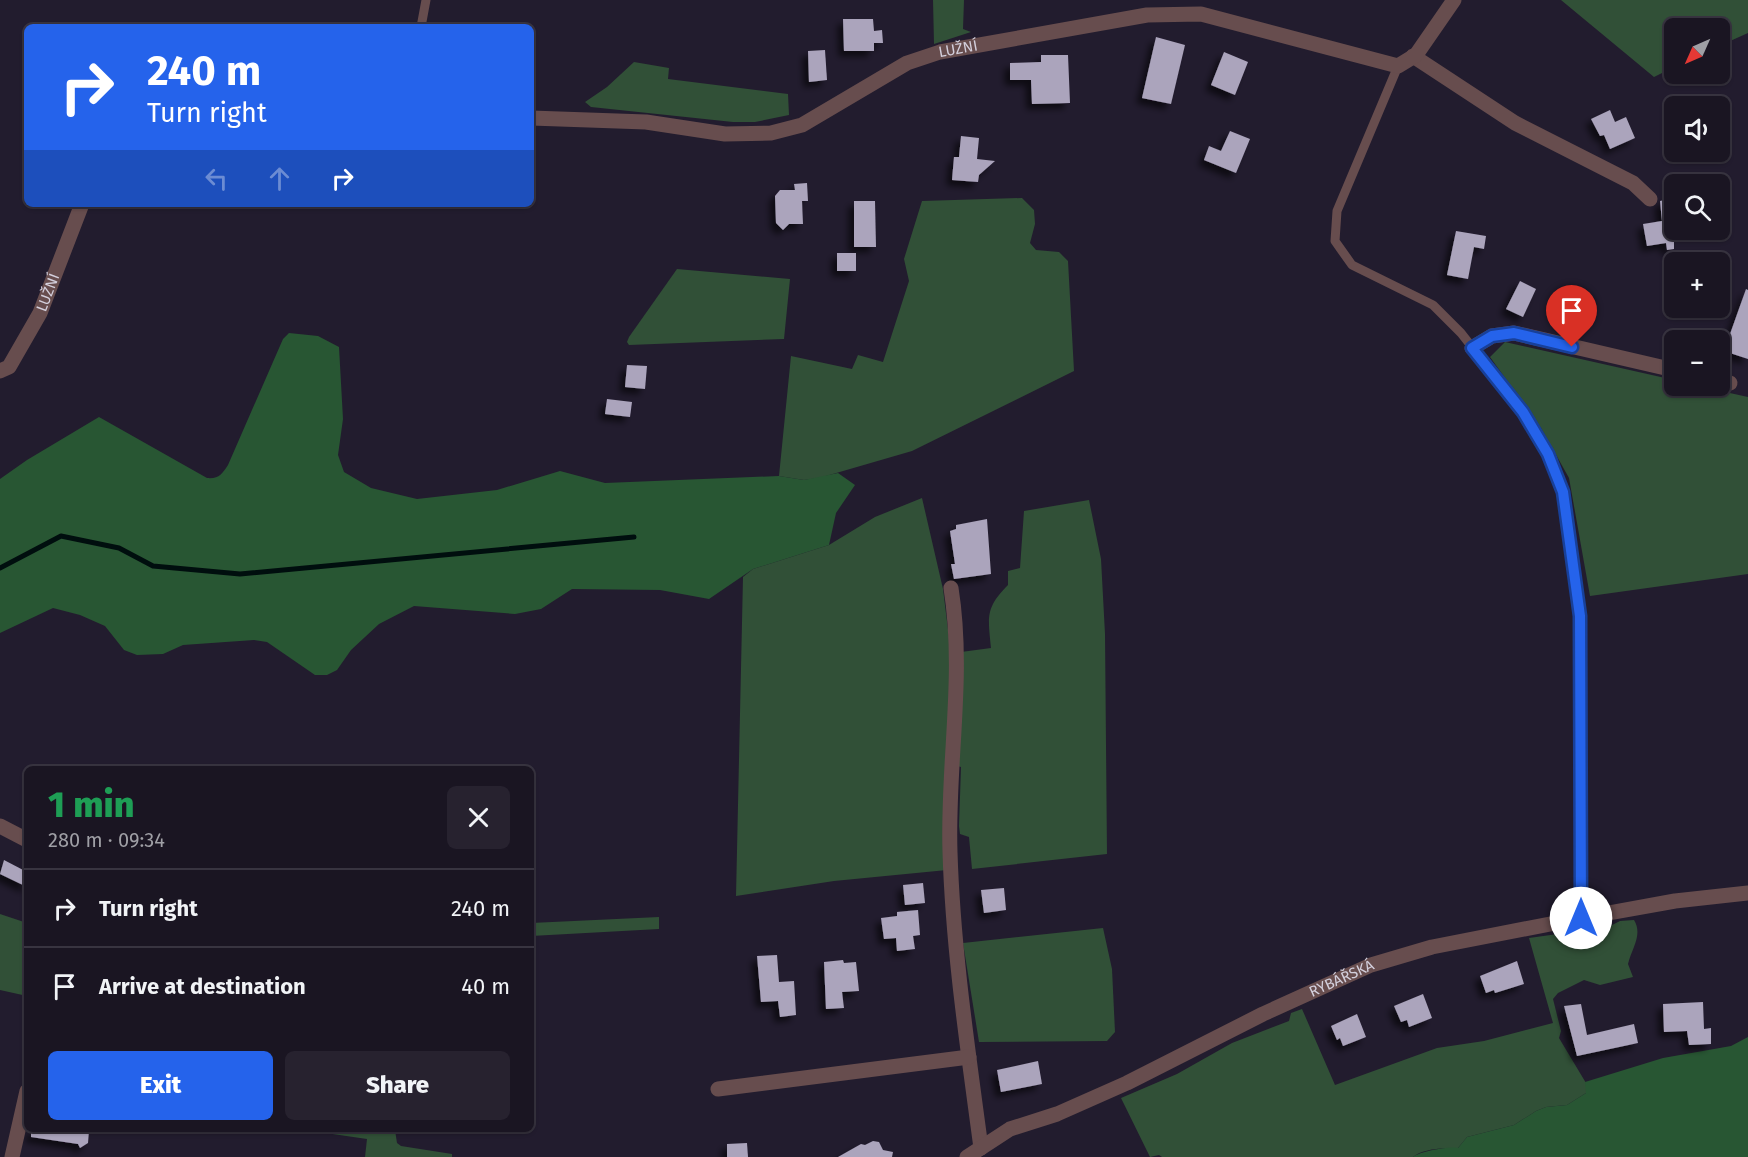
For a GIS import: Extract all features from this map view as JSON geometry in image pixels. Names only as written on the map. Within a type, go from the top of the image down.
[{"type":"street","points":[[1398,66],[1413,56],[1454,0]]},
{"type":"street","name":"LUŽNÍ","points":[[534,118],[646,122],[725,134],[771,133],[802,125],[907,63],[940,52],[1147,15],[1201,14],[1398,66]]},
{"type":"street","points":[[1413,56],[1515,123],[1633,183],[1650,199]]},
{"type":"street","name":"LUŽNÍ","points":[[0,371],[9,367],[40,313],[81,207]]},
{"type":"street","points":[[1472,348],[1492,336],[1514,333],[1664,368]]},
{"type":"street","points":[[951,588],[958,658],[950,851],[969,1057],[981,1148]]},
{"type":"street","points":[[0,826],[24,838]]},
{"type":"street","name":"RYBÁŘSKÁ","points":[[967,1157],[1010,1128],[1057,1114],[1127,1083],[1263,1014],[1371,965],[1432,947],[1581,918],[1675,902],[1748,893]]},
{"type":"street","points":[[718,1089],[969,1057]]},
{"type":"street","points":[[12,1157],[24,1104]]},
{"type":"lane","points":[[422,24],[426,0]]},
{"type":"lane","points":[[1398,66],[1337,211],[1335,241],[1352,265],[1433,305],[1472,348],[1523,412],[1548,454],[1563,492],[1580,616],[1581,918]]},
{"type":"green space","points":[[933,0],[964,0],[963,29],[971,32],[934,44]]},
{"type":"green space","points":[[1561,0],[1748,0],[1748,33],[1730,41],[1730,18],[1664,18],[1664,72],[1654,77]]},
{"type":"green space","points":[[634,62],[669,68],[668,79],[788,94],[789,115],[755,122],[733,122],[591,107],[585,102],[607,87]]},
{"type":"green space","points":[[1022,198],[1034,210],[1035,224],[1030,243],[1036,250],[1059,252],[1068,261],[1074,371],[912,451],[819,478],[804,480],[779,476],[791,356],[852,369],[858,355],[883,362],[909,281],[904,259],[922,201]]},
{"type":"green space","points":[[677,269],[790,279],[784,339],[629,345],[627,342],[629,337]]},
{"type":"green space","points":[[289,333],[318,336],[339,347],[343,419],[338,455],[344,472],[371,488],[417,499],[497,490],[560,471],[605,483],[779,476],[804,480],[838,473],[855,485],[836,513],[829,545],[753,569],[709,599],[660,590],[572,589],[541,609],[515,614],[414,606],[379,624],[351,650],[337,670],[327,675],[315,675],[267,642],[254,640],[183,645],[163,654],[137,655],[124,650],[105,626],[80,615],[53,608],[0,633],[0,479],[99,417],[207,478],[217,477],[228,465],[283,339]]},
{"type":"green space","points":[[1505,342],[1664,378],[1664,396],[1730,396],[1730,393],[1748,397],[1748,574],[1590,596],[1569,478],[1541,428],[1490,357]]},
{"type":"green space","points":[[922,498],[943,589],[951,654],[947,870],[834,881],[736,896],[743,577],[753,569],[829,545],[875,517]]},
{"type":"green space","points":[[1089,500],[1101,559],[1105,634],[1107,854],[972,869],[969,837],[960,834],[959,826],[961,767],[957,766],[961,652],[991,648],[989,621],[992,607],[1008,585],[1008,571],[1020,568],[1024,511]]},
{"type":"green space","points":[[0,914],[24,922],[24,995],[0,990]]},
{"type":"green space","points":[[659,917],[659,929],[534,936],[534,923]]},
{"type":"green space","points":[[1634,920],[1637,936],[1628,964],[1633,977],[1600,985],[1584,980],[1558,993],[1553,999],[1561,1031],[1559,1038],[1586,1083],[1586,1093],[1567,1105],[1546,1107],[1536,1111],[1514,1125],[1467,1137],[1458,1148],[1429,1150],[1413,1157],[1162,1157],[1159,1155],[1150,1157],[1121,1098],[1177,1074],[1232,1043],[1289,1021],[1291,1013],[1302,1009],[1335,1085],[1437,1048],[1484,1041],[1553,1023],[1529,938],[1608,927],[1620,921]]},
{"type":"green space","points":[[1103,928],[1112,969],[1115,1032],[1107,1041],[979,1042],[963,943]]},
{"type":"green space","points":[[1748,1037],[1748,1157],[1413,1157],[1436,1150],[1458,1148],[1467,1137],[1514,1125],[1546,1107],[1567,1105],[1586,1093],[1585,1082],[1663,1058],[1731,1046]]},
{"type":"green space","points":[[319,1132],[395,1132],[397,1143],[401,1146],[452,1154],[452,1157],[365,1157],[367,1139]]},
{"type":"building","points":[[843,19],[873,19],[874,31],[882,30],[883,43],[874,43],[874,51],[844,51]]},
{"type":"building","points":[[1156,37],[1185,45],[1171,104],[1142,98]]},
{"type":"building","points":[[825,50],[827,80],[809,82],[808,51]]},
{"type":"building","points":[[1224,52],[1248,62],[1235,95],[1211,85]]},
{"type":"building","points":[[1041,55],[1068,55],[1070,103],[1032,104],[1031,80],[1010,80],[1010,63],[1041,62]]},
{"type":"building","points":[[1610,110],[1615,122],[1626,117],[1635,138],[1610,149],[1604,135],[1600,136],[1591,119]]},
{"type":"building","points":[[1230,131],[1250,139],[1236,173],[1204,160],[1209,146],[1221,151]]},
{"type":"building","points":[[961,136],[979,138],[977,159],[995,161],[979,175],[978,182],[952,180],[954,157],[959,157]]},
{"type":"building","points":[[807,183],[808,201],[802,201],[803,224],[789,224],[783,230],[776,223],[775,196],[780,190],[795,190],[794,184]]},
{"type":"building","points":[[1664,200],[1664,240],[1674,240],[1674,249],[1667,250],[1666,243],[1647,246],[1643,224],[1662,221],[1660,201]]},
{"type":"building","points":[[854,201],[875,201],[876,247],[854,247]]},
{"type":"building","points":[[1456,231],[1486,236],[1484,249],[1474,247],[1468,279],[1447,275]]},
{"type":"building","points":[[837,253],[856,253],[856,271],[837,271]]},
{"type":"building","points":[[1520,281],[1536,289],[1523,317],[1506,309]]},
{"type":"building","points":[[1746,289],[1748,290],[1748,359],[1730,353],[1730,334]]},
{"type":"building","points":[[627,365],[647,366],[645,389],[625,387]]},
{"type":"building","points":[[607,399],[632,402],[630,417],[605,414]]},
{"type":"building","points":[[987,519],[991,574],[954,579],[951,564],[955,564],[950,531],[956,529],[956,525]]},
{"type":"building","points":[[4,860],[24,870],[24,886],[0,874]]},
{"type":"building","points":[[923,883],[925,903],[905,905],[903,885]]},
{"type":"building","points":[[1004,888],[1006,910],[984,913],[981,890]]},
{"type":"building","points":[[918,910],[920,935],[913,936],[915,949],[897,951],[896,938],[884,939],[881,918],[897,916],[897,912]]},
{"type":"building","points":[[777,955],[779,982],[794,981],[796,1015],[780,1017],[778,1001],[761,1002],[757,956]]},
{"type":"building","points":[[843,960],[844,963],[856,962],[859,991],[842,992],[844,1008],[826,1009],[824,962]]},
{"type":"building","points":[[1517,961],[1524,984],[1495,993],[1494,990],[1486,993],[1480,976]]},
{"type":"building","points":[[1423,994],[1432,1018],[1409,1027],[1407,1020],[1401,1022],[1394,1006]]},
{"type":"building","points":[[1703,1002],[1704,1029],[1711,1028],[1711,1044],[1689,1045],[1687,1031],[1664,1032],[1663,1004]]},
{"type":"building","points":[[1581,1004],[1587,1035],[1634,1024],[1638,1043],[1577,1056],[1564,1006]]},
{"type":"building","points":[[1357,1014],[1366,1037],[1343,1046],[1340,1038],[1337,1040],[1331,1026]]},
{"type":"building","points":[[1038,1061],[1042,1084],[1001,1092],[997,1070]]},
{"type":"building","points":[[31,1132],[89,1132],[88,1143],[80,1148],[78,1144],[31,1137]]},
{"type":"building","points":[[873,1141],[879,1142],[883,1150],[893,1152],[892,1157],[838,1157],[861,1144],[865,1145]]},
{"type":"building","points":[[747,1143],[748,1157],[727,1157],[727,1144]]},
{"type":"waterway","points":[[0,568],[61,536],[119,548],[153,566],[240,574],[634,537]]},
{"type":"route","points":[[1572,347],[1514,333],[1492,336],[1472,348],[1523,412],[1548,454],[1563,492],[1580,616],[1581,918]]}]
